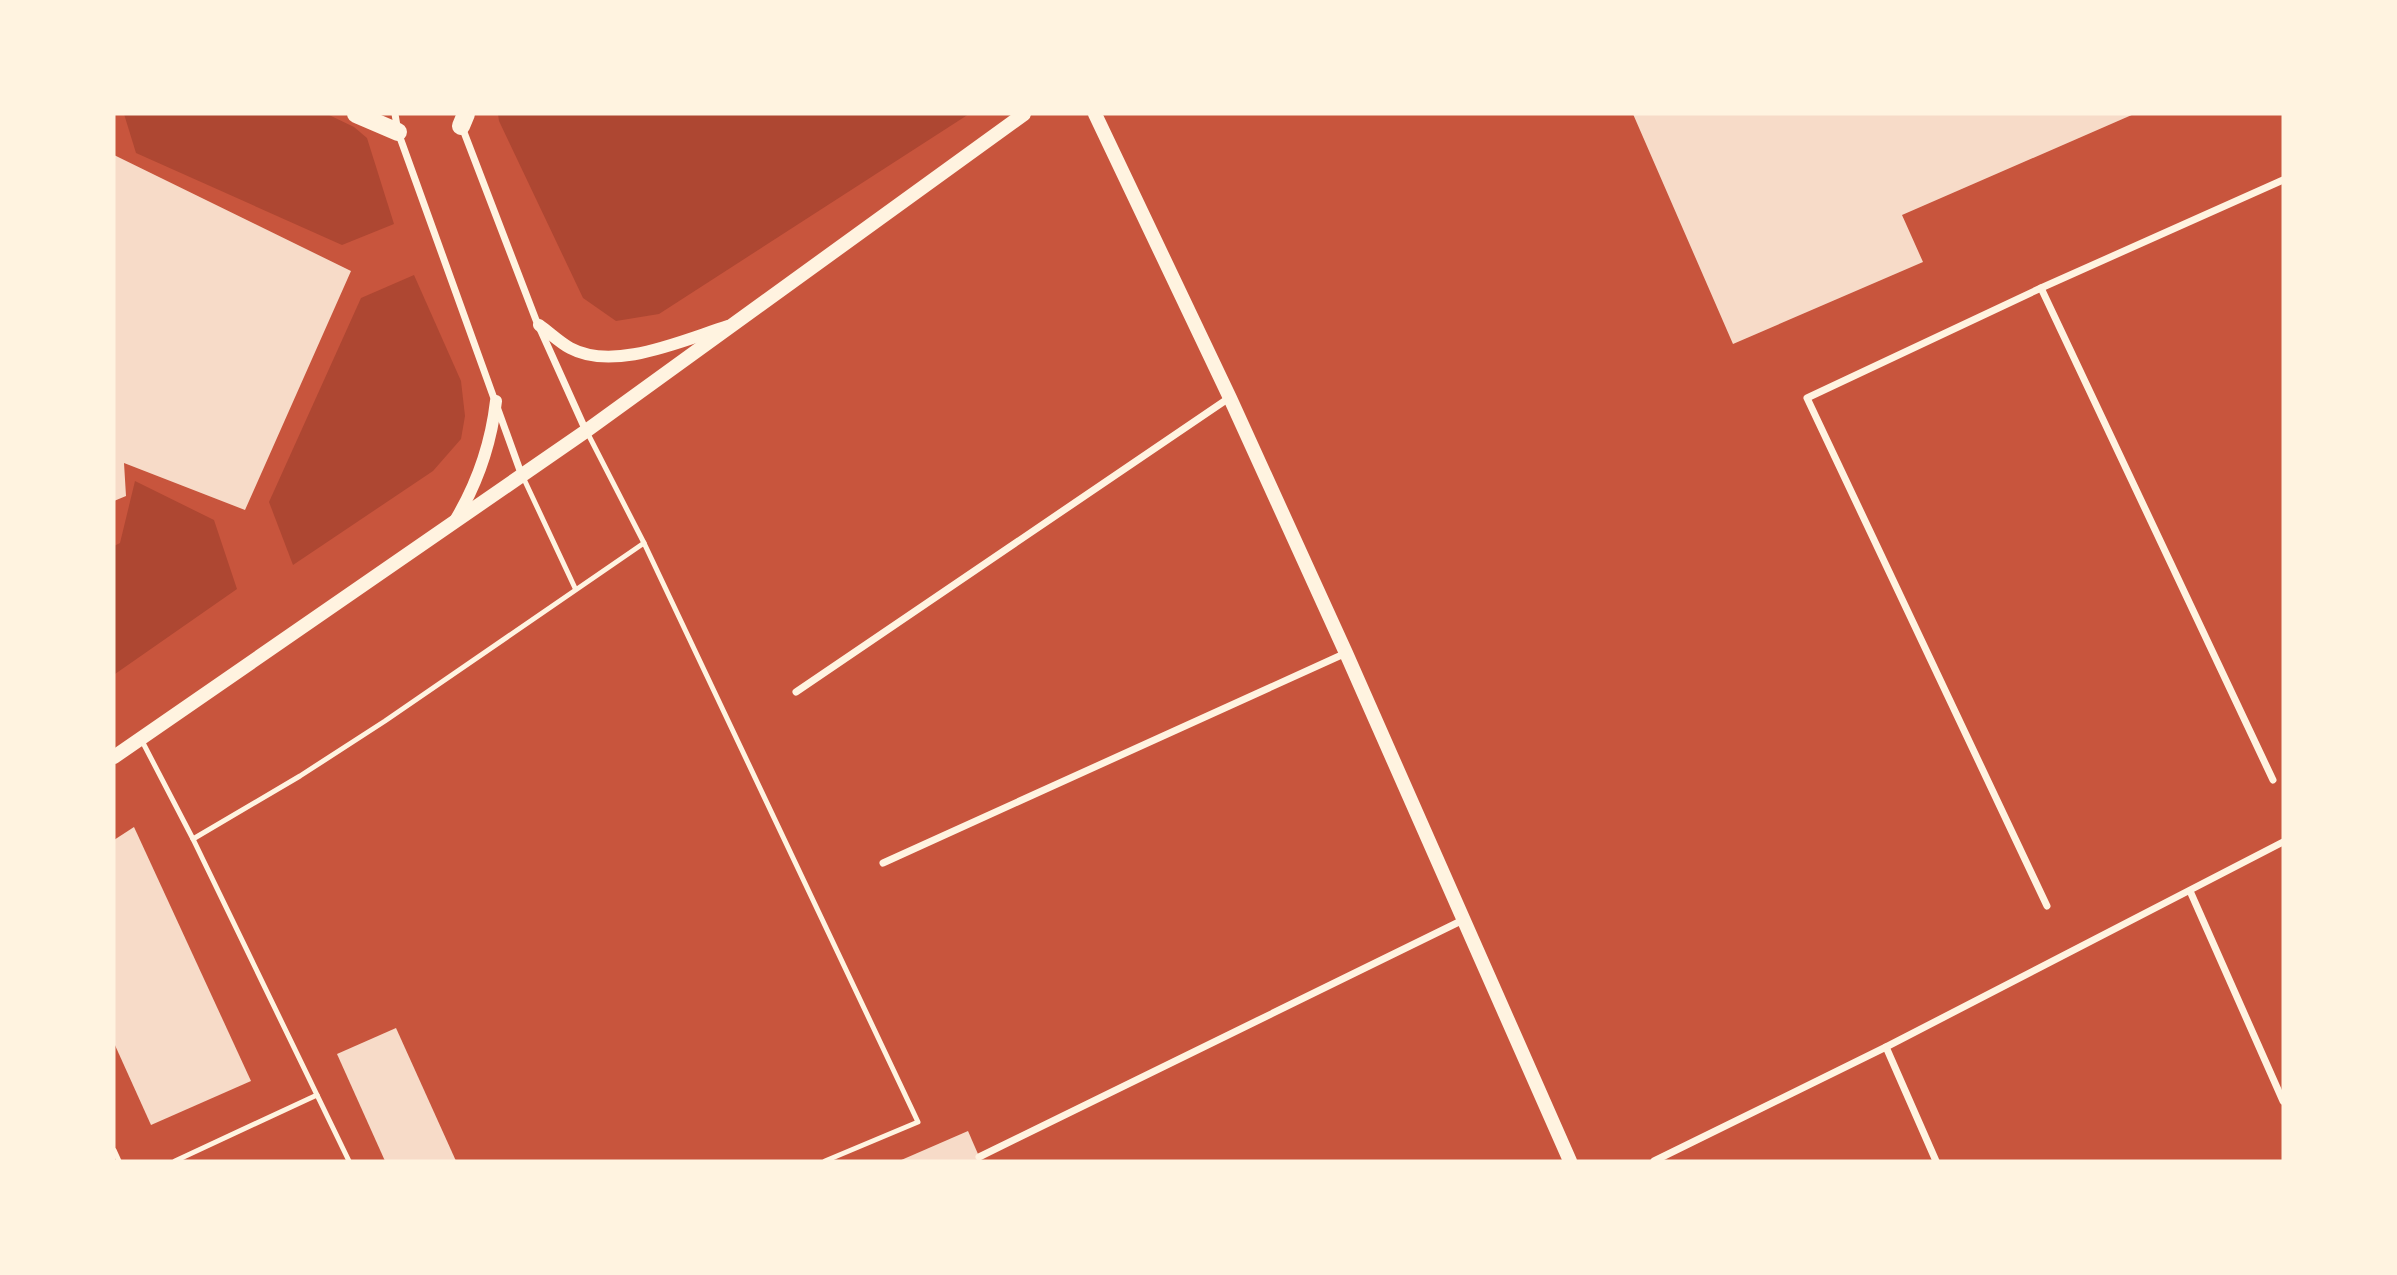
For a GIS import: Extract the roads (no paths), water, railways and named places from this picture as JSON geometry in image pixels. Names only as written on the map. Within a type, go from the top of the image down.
[{"type":"main road","points":[[356,114],[398,132]]},
{"type":"main road","points":[[114,757],[586,430],[1024,114]]},
{"type":"main road","points":[[1095,114],[1230,398],[1346,653],[1570,1161]]},
{"type":"street","points":[[395,114],[398,132],[522,475]]},
{"type":"street","points":[[462,118],[539,325],[586,430]]},
{"type":"street","points":[[2047,906],[1807,398],[2041,288],[2283,180]]},
{"type":"street","points":[[2041,288],[2273,780]]},
{"type":"street","points":[[539,325],[570,348],[604,357],[635,354],[732,325]]},
{"type":"street","points":[[796,692],[1230,398]]},
{"type":"street","points":[[456,519],[471,494],[482,466],[494,424],[496,401]]},
{"type":"street","points":[[883,863],[1346,653]]},
{"type":"street","points":[[1654,1161],[1886,1047],[2283,842]]},
{"type":"street","points":[[2190,891],[2283,1101]]},
{"type":"street","points":[[979,1157],[1464,920]]},
{"type":"street","points":[[1886,1047],[1936,1161]]},
{"type":"lane","points":[[586,430],[644,543],[918,1122],[825,1161]]},
{"type":"lane","points":[[522,475],[575,588]]},
{"type":"lane","points":[[193,839],[300,776],[385,721],[644,543]]},
{"type":"lane","points":[[142,739],[349,1161]]},
{"type":"lane","points":[[175,1161],[317,1095]]},
{"type":"lane","points":[[114,1150],[119,1161]]}]
